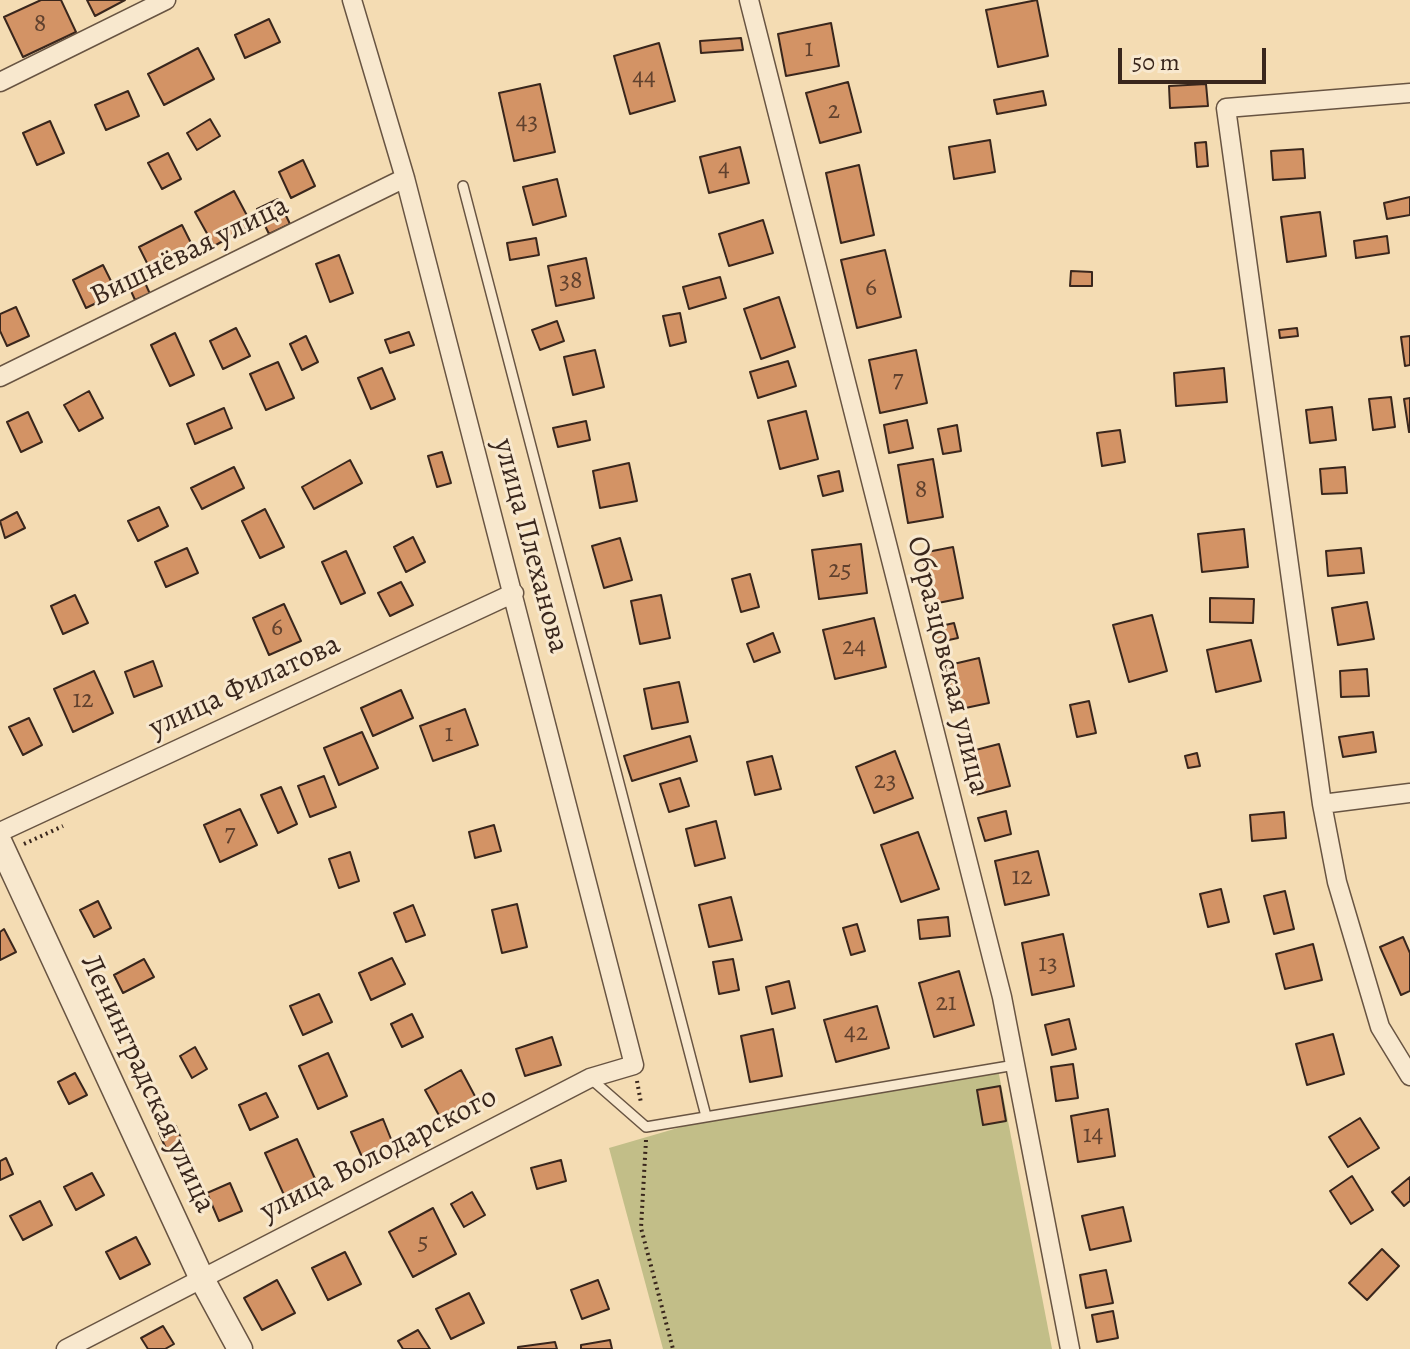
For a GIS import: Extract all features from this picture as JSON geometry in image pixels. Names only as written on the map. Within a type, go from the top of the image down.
[{"type":"street","points":[[0,82],[166,0]]},
{"type":"street","name":"улица Плеханова","points":[[353,0],[405,178],[634,1065]]},
{"type":"street","name":"Образцовская улица","points":[[749,0],[1002,997],[1070,1349]]},
{"type":"street","points":[[1410,93],[1226,108],[1322,804],[1337,882],[1380,1027],[1410,1076]]},
{"type":"street","name":"Вишнёвая улица","points":[[0,377],[405,178]]},
{"type":"street","name":"улица Филатова","points":[[0,832],[514,593]]},
{"type":"street","points":[[1322,804],[1410,793]]},
{"type":"street","name":"Ленинградская улица","points":[[0,843],[202,1279],[240,1349]]},
{"type":"street","points":[[590,1078],[634,1065]]},
{"type":"street","name":"улица Володарского","points":[[66,1349],[590,1078]]},
{"type":"lane","points":[[463,186],[706,1116]]},
{"type":"lane","points":[[590,1078],[646,1127],[1015,1065]]},
{"type":"path","points":[[634,1065],[646,1127],[641,1228],[673,1349]]},
{"type":"shaded area","points":[[997,1064],[1052,1349],[663,1349],[609,1148],[712,1118]]},
{"type":"building","points":[[41,0],[61,0],[76,32],[23,57],[4,17]]},
{"type":"building","points":[[87,0],[125,0],[95,16]]},
{"type":"building","points":[[1037,0],[1048,56],[998,67],[986,10]]},
{"type":"building","points":[[269,19],[280,42],[245,58],[235,35]]},
{"type":"building","points":[[831,23],[839,66],[786,76],[778,34]]},
{"type":"building","points":[[741,38],[743,50],[701,53],[700,41]]},
{"type":"building","points":[[659,43],[675,101],[630,114],[614,56]]},
{"type":"building","points":[[198,48],[214,79],[164,105],[148,74]]},
{"type":"building","points":[[848,82],[861,132],[820,143],[806,93]]},
{"type":"building","points":[[540,84],[555,152],[514,161],[499,93]]},
{"type":"building","points":[[1206,84],[1208,106],[1170,108],[1169,86]]},
{"type":"building","points":[[128,91],[139,116],[106,130],[95,105]]},
{"type":"building","points":[[1043,91],[1046,105],[997,114],[994,100]]},
{"type":"building","points":[[210,119],[220,136],[197,150],[187,133]]},
{"type":"building","points":[[50,121],[64,153],[37,165],[23,133]]},
{"type":"building","points":[[990,140],[995,172],[954,179],[949,147]]},
{"type":"building","points":[[1206,142],[1208,166],[1197,167],[1195,143]]},
{"type":"building","points":[[740,147],[749,183],[709,193],[700,157]]},
{"type":"building","points":[[1303,149],[1305,178],[1273,180],[1271,151]]},
{"type":"building","points":[[168,153],[181,179],[162,189],[148,163]]},
{"type":"building","points":[[303,160],[315,186],[291,198],[279,172]]},
{"type":"building","points":[[859,165],[874,235],[841,243],[826,173]]},
{"type":"building","points":[[557,179],[566,216],[533,225],[523,187]]},
{"type":"building","points":[[234,191],[252,225],[214,246],[195,212]]},
{"type":"building","points":[[1410,197],[1410,215],[1387,219],[1384,203]]},
{"type":"building","points":[[278,199],[290,224],[269,234],[257,209]]},
{"type":"building","points":[[1320,212],[1326,256],[1287,262],[1281,217]]},
{"type":"building","points":[[763,220],[773,253],[729,266],[719,234]]},
{"type":"building","points":[[182,225],[194,249],[151,271],[139,247]]},
{"type":"building","points":[[1387,236],[1389,253],[1356,258],[1354,241]]},
{"type":"building","points":[[536,238],[539,255],[510,260],[507,243]]},
{"type":"building","points":[[885,250],[901,317],[857,328],[841,260]]},
{"type":"building","points":[[339,255],[353,293],[330,302],[316,264]]},
{"type":"building","points":[[586,258],[594,298],[556,306],[548,266]]},
{"type":"building","points":[[103,265],[117,293],[86,308],[73,280]]},
{"type":"building","points":[[1071,271],[1092,272],[1092,286],[1070,286]]},
{"type":"building","points":[[142,276],[150,294],[135,300],[127,282]]},
{"type":"building","points":[[720,277],[726,298],[689,309],[683,287]]},
{"type":"building","points":[[779,297],[795,347],[761,359],[744,309]]},
{"type":"building","points":[[16,307],[29,336],[7,346],[0,331],[0,314]]},
{"type":"building","points":[[680,313],[686,342],[670,346],[663,316]]},
{"type":"building","points":[[557,321],[564,341],[540,350],[532,330]]},
{"type":"building","points":[[236,328],[250,356],[223,369],[210,341]]},
{"type":"building","points":[[1297,328],[1298,336],[1280,338],[1279,330]]},
{"type":"building","points":[[409,332],[414,345],[390,353],[385,340]]},
{"type":"building","points":[[175,333],[194,375],[170,386],[151,345]]},
{"type":"building","points":[[306,336],[318,362],[302,370],[290,344]]},
{"type":"building","points":[[1410,336],[1410,365],[1405,366],[1401,337]]},
{"type":"building","points":[[595,350],[604,387],[573,395],[564,357]]},
{"type":"building","points":[[916,350],[927,403],[880,413],[869,360]]},
{"type":"building","points":[[788,361],[796,386],[758,398],[750,372]]},
{"type":"building","points":[[278,362],[294,398],[266,410],[250,374]]},
{"type":"building","points":[[382,368],[395,399],[371,409],[358,378]]},
{"type":"building","points":[[1224,368],[1227,402],[1176,406],[1174,373]]},
{"type":"building","points":[[89,391],[103,418],[79,431],[64,405]]},
{"type":"building","points":[[1391,397],[1395,427],[1373,430],[1369,399]]},
{"type":"building","points":[[1410,398],[1410,432],[1409,432],[1404,399]]},
{"type":"building","points":[[1332,407],[1336,440],[1310,443],[1306,410]]},
{"type":"building","points":[[224,408],[232,428],[195,444],[187,424]]},
{"type":"building","points":[[806,411],[818,459],[780,469],[768,421]]},
{"type":"building","points":[[28,412],[42,442],[21,452],[7,422]]},
{"type":"building","points":[[907,420],[913,448],[889,453],[884,425]]},
{"type":"building","points":[[586,421],[590,440],[558,447],[553,428]]},
{"type":"building","points":[[957,425],[961,451],[943,454],[938,429]]},
{"type":"building","points":[[1120,430],[1125,462],[1102,466],[1097,433]]},
{"type":"building","points":[[442,452],[451,483],[437,487],[428,456]]},
{"type":"building","points":[[933,459],[943,517],[908,523],[898,465]]},
{"type":"building","points":[[350,460],[362,483],[314,509],[302,487]]},
{"type":"building","points":[[629,463],[637,501],[600,508],[593,471]]},
{"type":"building","points":[[234,467],[244,488],[202,509],[191,488]]},
{"type":"building","points":[[1345,467],[1347,493],[1322,494],[1320,469]]},
{"type":"building","points":[[839,471],[843,491],[823,496],[818,476]]},
{"type":"building","points":[[159,507],[168,526],[138,541],[128,521]]},
{"type":"building","points":[[265,509],[284,547],[260,558],[242,521]]},
{"type":"building","points":[[17,512],[25,528],[5,538],[0,521]]},
{"type":"building","points":[[1244,529],[1248,567],[1202,572],[1198,534]]},
{"type":"building","points":[[413,537],[425,562],[406,572],[394,547]]},
{"type":"building","points":[[620,538],[632,580],[604,588],[592,546]]},
{"type":"building","points":[[861,544],[867,593],[819,599],[812,550]]},
{"type":"building","points":[[953,547],[963,598],[933,604],[922,553]]},
{"type":"building","points":[[187,548],[198,573],[166,587],[155,562]]},
{"type":"building","points":[[1361,548],[1364,573],[1328,576],[1326,551]]},
{"type":"building","points":[[346,551],[365,593],[341,604],[322,562]]},
{"type":"building","points":[[750,574],[759,607],[741,612],[732,579]]},
{"type":"building","points":[[401,582],[413,605],[390,616],[378,593]]},
{"type":"building","points":[[75,595],[88,623],[63,634],[51,606]]},
{"type":"building","points":[[661,595],[670,638],[640,644],[631,601]]},
{"type":"building","points":[[1210,598],[1254,599],[1253,623],[1210,622]]},
{"type":"building","points":[[1367,602],[1374,639],[1338,645],[1332,608]]},
{"type":"building","points":[[284,604],[301,641],[269,655],[253,618]]},
{"type":"building","points":[[1152,615],[1167,671],[1129,682],[1113,625]]},
{"type":"building","points":[[874,618],[886,667],[835,679],[823,630]]},
{"type":"building","points":[[954,623],[958,638],[935,643],[932,628]]},
{"type":"building","points":[[773,633],[780,652],[754,662],[747,644]]},
{"type":"building","points":[[1251,640],[1261,681],[1216,692],[1207,650]]},
{"type":"building","points":[[979,658],[989,703],[956,710],[945,666]]},
{"type":"building","points":[[153,661],[162,686],[134,697],[125,672]]},
{"type":"building","points":[[1367,669],[1369,696],[1341,697],[1340,671]]},
{"type":"building","points":[[94,671],[113,713],[73,732],[54,689]]},
{"type":"building","points":[[679,682],[688,722],[652,729],[644,689]]},
{"type":"building","points":[[401,690],[413,718],[373,736],[361,708]]},
{"type":"building","points":[[1089,701],[1096,733],[1077,737],[1070,705]]},
{"type":"building","points":[[465,709],[478,745],[433,761],[420,726]]},
{"type":"building","points":[[29,718],[42,745],[23,755],[9,727]]},
{"type":"building","points":[[362,732],[378,768],[339,785],[324,748]]},
{"type":"building","points":[[1373,732],[1376,752],[1343,757],[1339,737]]},
{"type":"building","points":[[690,736],[697,761],[632,781],[624,756]]},
{"type":"building","points":[[999,744],[1010,786],[975,795],[964,753]]},
{"type":"building","points":[[895,751],[913,798],[874,813],[856,767]]},
{"type":"building","points":[[1197,753],[1200,766],[1188,768],[1185,756]]},
{"type":"building","points":[[772,756],[781,789],[755,795],[747,762]]},
{"type":"building","points":[[324,776],[336,807],[310,817],[298,786]]},
{"type":"building","points":[[680,778],[689,806],[669,812],[660,784]]},
{"type":"building","points":[[281,787],[297,824],[278,833],[261,795]]},
{"type":"building","points":[[240,809],[257,845],[220,862],[204,825]]},
{"type":"building","points":[[1006,811],[1011,834],[985,841],[978,818]]},
{"type":"building","points":[[1284,812],[1286,838],[1252,841],[1250,815]]},
{"type":"building","points":[[716,821],[725,858],[695,866],[686,829]]},
{"type":"building","points":[[494,825],[501,851],[475,858],[469,832]]},
{"type":"building","points":[[918,832],[939,889],[901,902],[881,845]]},
{"type":"building","points":[[1038,851],[1049,895],[1005,905],[995,861]]},
{"type":"building","points":[[350,852],[359,881],[339,888],[329,859]]},
{"type":"building","points":[[1221,889],[1229,922],[1208,927],[1200,894]]},
{"type":"building","points":[[1285,891],[1294,929],[1274,934],[1264,896]]},
{"type":"building","points":[[731,897],[742,940],[709,947],[699,905]]},
{"type":"building","points":[[98,901],[111,928],[94,937],[80,910]]},
{"type":"building","points":[[517,904],[527,947],[502,953],[492,910]]},
{"type":"building","points":[[413,905],[425,935],[406,942],[394,913]]},
{"type":"building","points":[[948,917],[950,936],[920,939],[918,920]]},
{"type":"building","points":[[857,924],[865,951],[851,955],[843,928]]},
{"type":"building","points":[[4,929],[16,952],[0,960],[0,932]]},
{"type":"building","points":[[1063,934],[1074,986],[1032,995],[1022,943]]},
{"type":"building","points":[[1403,937],[1410,953],[1410,991],[1401,995],[1380,947]]},
{"type":"building","points":[[1313,944],[1322,980],[1285,989],[1276,954]]},
{"type":"building","points":[[392,958],[405,984],[371,1000],[359,973]]},
{"type":"building","points":[[144,959],[154,977],[123,993],[114,975]]},
{"type":"building","points":[[733,959],[739,990],[719,994],[713,962]]},
{"type":"building","points":[[959,971],[974,1025],[934,1037],[919,983]]},
{"type":"building","points":[[789,981],[795,1008],[772,1014],[766,987]]},
{"type":"building","points":[[319,994],[332,1022],[303,1035],[290,1006]]},
{"type":"building","points":[[877,1006],[889,1048],[836,1062],[824,1020]]},
{"type":"building","points":[[412,1014],[423,1037],[402,1047],[391,1024]]},
{"type":"building","points":[[1069,1019],[1076,1049],[1052,1055],[1045,1025]]},
{"type":"building","points":[[773,1029],[782,1076],[750,1082],[741,1036]]},
{"type":"building","points":[[1333,1034],[1344,1074],[1307,1085],[1296,1044]]},
{"type":"building","points":[[552,1037],[561,1065],[525,1076],[516,1049]]},
{"type":"building","points":[[195,1047],[207,1069],[192,1078],[180,1056]]},
{"type":"building","points":[[328,1053],[347,1096],[318,1109],[299,1066]]},
{"type":"building","points":[[1073,1064],[1078,1098],[1056,1101],[1051,1067]]},
{"type":"building","points":[[461,1070],[477,1100],[441,1119],[425,1090]]},
{"type":"building","points":[[75,1073],[87,1095],[69,1104],[58,1082]]},
{"type":"building","points":[[1000,1086],[1006,1121],[983,1125],[977,1090]]},
{"type":"building","points":[[266,1093],[278,1117],[250,1130],[239,1105]]},
{"type":"building","points":[[1108,1109],[1115,1156],[1078,1162],[1071,1116]]},
{"type":"building","points":[[1360,1118],[1379,1148],[1348,1167],[1329,1137]]},
{"type":"building","points":[[383,1119],[393,1144],[362,1157],[351,1132]]},
{"type":"building","points":[[176,1126],[184,1146],[168,1153],[159,1133]]},
{"type":"building","points":[[297,1139],[316,1181],[284,1195],[265,1153]]},
{"type":"building","points":[[6,1158],[13,1174],[0,1180],[0,1161]]},
{"type":"building","points":[[561,1160],[566,1181],[537,1189],[531,1168]]},
{"type":"building","points":[[92,1173],[104,1195],[76,1210],[64,1187]]},
{"type":"building","points":[[1352,1176],[1373,1210],[1351,1224],[1330,1191]]},
{"type":"building","points":[[1410,1177],[1410,1201],[1404,1206],[1392,1192]]},
{"type":"building","points":[[230,1183],[242,1211],[219,1221],[207,1193]]},
{"type":"building","points":[[472,1192],[485,1215],[464,1227],[451,1204]]},
{"type":"building","points":[[40,1201],[52,1225],[23,1240],[10,1216]]},
{"type":"building","points":[[1123,1207],[1131,1241],[1090,1250],[1082,1216]]},
{"type":"building","points":[[433,1208],[456,1254],[413,1277],[389,1232]]},
{"type":"building","points":[[136,1237],[150,1264],[120,1279],[106,1252]]},
{"type":"building","points":[[1382,1249],[1399,1266],[1367,1300],[1349,1283]]},
{"type":"building","points":[[345,1252],[361,1284],[328,1300],[312,1268]]},
{"type":"building","points":[[1106,1270],[1113,1303],[1086,1308],[1080,1275]]},
{"type":"building","points":[[277,1280],[295,1313],[262,1330],[244,1298]]},
{"type":"building","points":[[598,1280],[609,1309],[582,1319],[571,1290]]},
{"type":"building","points":[[469,1293],[484,1323],[451,1339],[436,1309]]},
{"type":"building","points":[[1113,1311],[1118,1338],[1097,1342],[1092,1315]]},
{"type":"building","points":[[163,1326],[174,1344],[165,1349],[148,1349],[141,1338]]},
{"type":"building","points":[[418,1330],[430,1349],[403,1349],[398,1341]]},
{"type":"building","points":[[610,1340],[612,1349],[581,1349],[581,1345]]},
{"type":"building","points":[[555,1342],[557,1349],[518,1349],[518,1347]]}]
